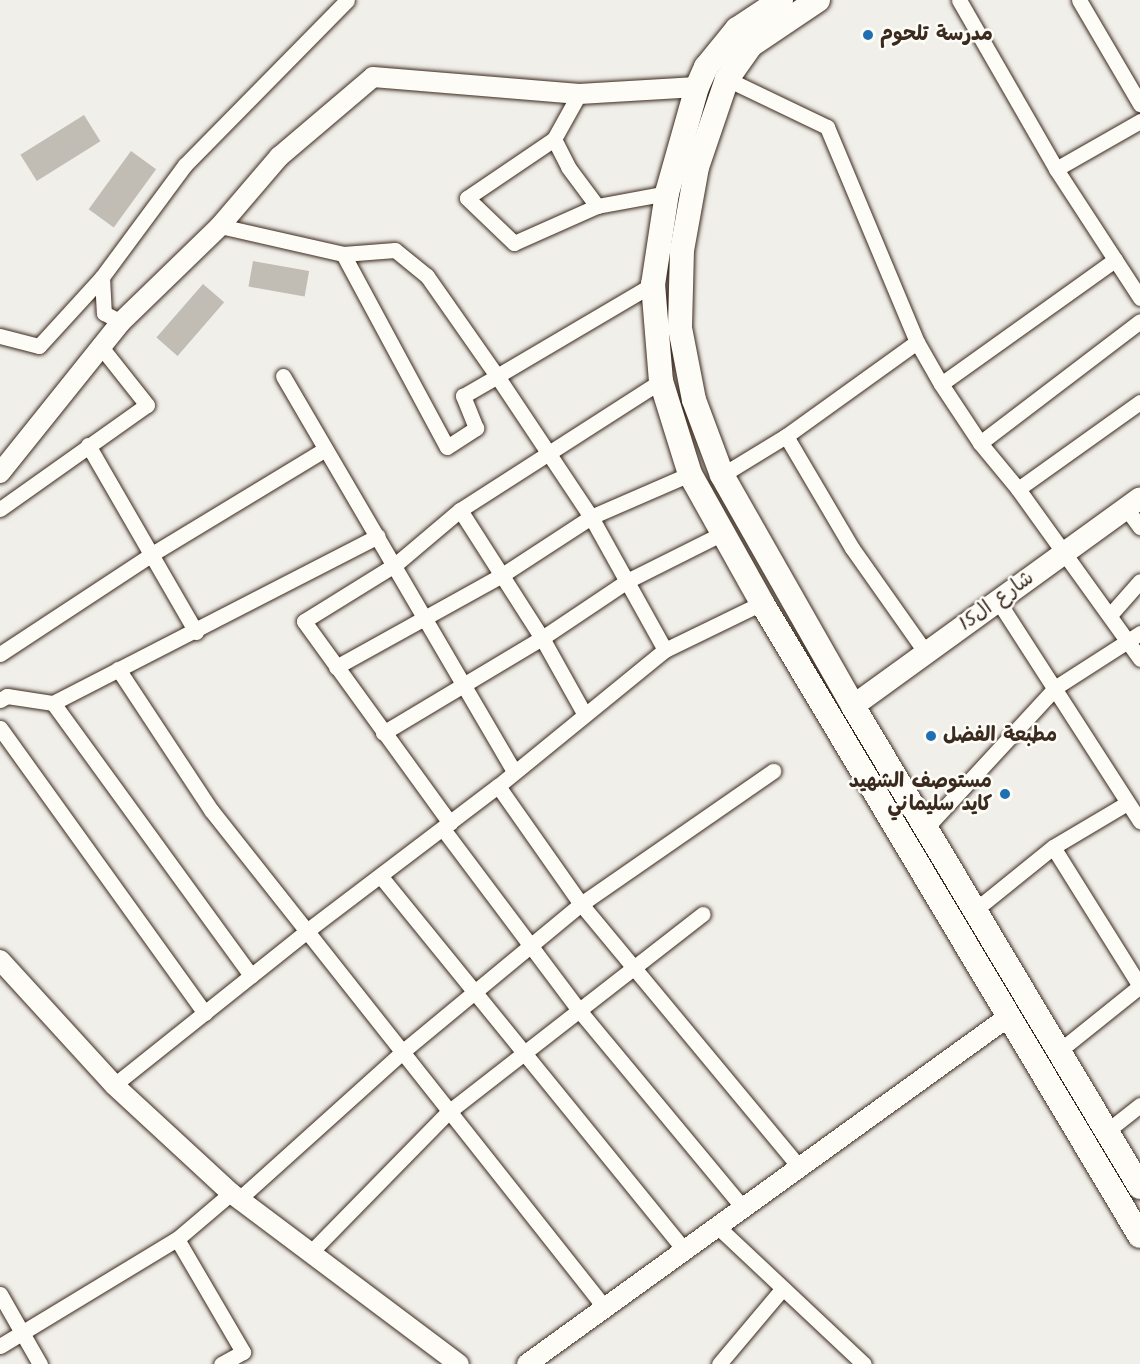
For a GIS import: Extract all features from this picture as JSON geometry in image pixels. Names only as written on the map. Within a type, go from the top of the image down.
[{"type":"main road","points":[[781,0],[737,29],[705,68],[697,87],[667,193],[653,284],[661,381],[690,474],[762,603],[1140,1236]]},
{"type":"main road","points":[[818,0],[751,45],[727,79],[697,167],[682,250],[680,327],[694,400],[722,475],[853,706],[1140,1187]]},
{"type":"main road","name":"شارع ال15","points":[[853,706],[1133,503]]},
{"type":"street","points":[[2,339],[39,346],[102,277],[185,165],[347,0]]},
{"type":"street","points":[[959,0],[1056,169],[1140,298]]},
{"type":"street","points":[[1079,0],[1140,104]]},
{"type":"street","points":[[0,473],[121,322],[220,226],[279,157],[373,77],[579,94],[697,87]]},
{"type":"street","points":[[727,79],[826,127],[916,342],[980,442],[1018,489],[1110,615],[1134,637],[1140,659]]},
{"type":"street","points":[[579,94],[555,139],[467,198],[514,243],[597,206],[667,193]]},
{"type":"street","points":[[1056,169],[1140,121]]},
{"type":"street","points":[[555,139],[568,167],[597,206]]},
{"type":"street","points":[[220,226],[343,254],[395,250],[427,276],[551,454],[591,517],[664,650]]},
{"type":"street","points":[[343,254],[447,447],[476,428],[463,396],[653,284]]},
{"type":"street","points":[[941,384],[1115,260]]},
{"type":"street","points":[[102,277],[104,313],[121,322]]},
{"type":"street","points":[[980,442],[1140,321]]},
{"type":"street","points":[[722,475],[786,436],[916,342]]},
{"type":"street","points":[[0,509],[147,405],[101,347]]},
{"type":"street","points":[[283,376],[324,450],[396,564],[514,772]]},
{"type":"street","points":[[661,381],[551,454],[460,510],[396,564],[304,621],[530,945],[578,1009],[743,1208]]},
{"type":"street","points":[[1018,489],[1140,402]]},
{"type":"street","points":[[786,436],[852,548],[926,653]]},
{"type":"street","points":[[88,445],[196,632]]},
{"type":"street","points":[[0,654],[152,554],[324,450]]},
{"type":"street","points":[[336,667],[502,575],[591,517],[690,474]]},
{"type":"street","points":[[1133,503],[1140,527]]},
{"type":"street","points":[[460,510],[542,638],[585,715]]},
{"type":"street","points":[[383,733],[465,686],[627,581],[723,533]]},
{"type":"street","points":[[0,700],[7,696],[53,703],[196,632],[378,536]]},
{"type":"street","points":[[1110,615],[1140,581]]},
{"type":"street","points":[[998,601],[1056,687],[1140,821]]},
{"type":"street","points":[[114,1085],[308,930],[382,878],[664,650],[762,603]]},
{"type":"street","points":[[926,828],[1056,687],[1134,637]]},
{"type":"street","points":[[118,669],[211,810],[308,930],[447,1113],[605,1308]]},
{"type":"street","points":[[53,703],[251,976]]},
{"type":"street","points":[[0,728],[205,1012]]},
{"type":"street","points":[[0,1346],[177,1239],[235,1196],[472,992],[580,904],[773,771]]},
{"type":"street","points":[[498,786],[580,904],[800,1168]]},
{"type":"street","points":[[975,910],[1053,847],[1128,803]]},
{"type":"street","points":[[1053,847],[1140,986],[1059,1051]]},
{"type":"street","points":[[382,878],[521,1053],[685,1251]]},
{"type":"street","points":[[309,1254],[447,1113],[702,914]]},
{"type":"street","points":[[3,968],[114,1085],[235,1196],[309,1254],[459,1364]]},
{"type":"street","points":[[528,1364],[1008,1017]]},
{"type":"street","points":[[1107,1131],[1140,1105]]},
{"type":"street","points":[[718,1227],[864,1364]]},
{"type":"street","points":[[177,1239],[243,1352],[221,1364]]},
{"type":"street","points":[[719,1364],[783,1288]]},
{"type":"street","points":[[0,1294],[40,1364]]},
{"type":"building","points":[[84,115],[100,141],[37,181],[20,155]]},
{"type":"building","points":[[131,151],[156,169],[114,227],[89,209]]},
{"type":"building","points":[[253,261],[309,271],[305,297],[248,287]]},
{"type":"building","points":[[203,284],[224,302],[178,356],[156,338]]},
{"type":"place","name":"مدرسة تلحوم","points":[[868,35]]},
{"type":"place","name":"مطبعة الفضل","points":[[931,736]]},
{"type":"place","name":"مستوصف الشهيد كايد سليماني","points":[[1005,794]]}]
